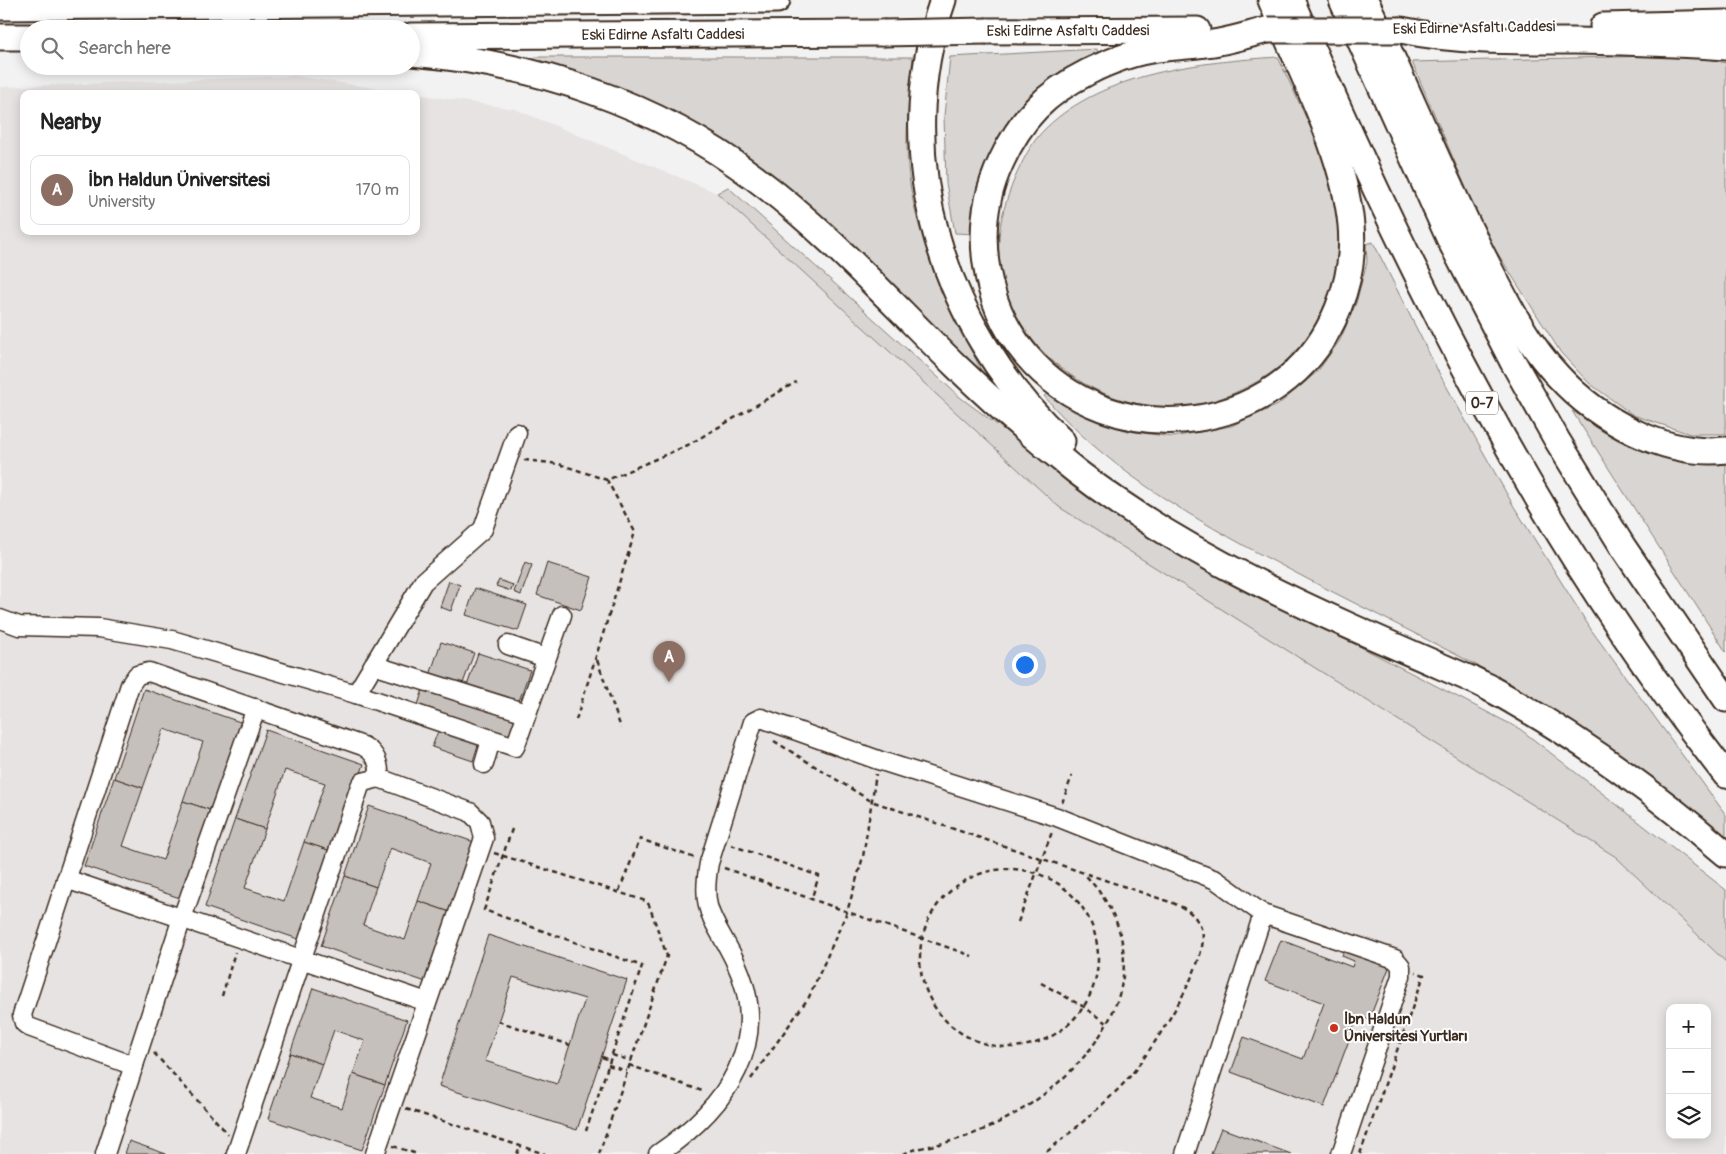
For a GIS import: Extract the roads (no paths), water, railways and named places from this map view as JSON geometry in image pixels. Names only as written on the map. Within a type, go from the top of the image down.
[{"type":"highway","points":[[0,7],[88,2],[777,0]]},
{"type":"highway","points":[[943,0],[930,52],[924,89],[922,134],[927,194],[933,226],[957,297],[978,338],[1014,391],[1068,447],[1114,485],[1149,508],[1488,687],[1586,746],[1665,804],[1726,854]]},
{"type":"highway","points":[[1267,30],[1219,42],[1157,49],[1119,58],[1089,71],[1058,89],[1023,121],[995,173],[986,205],[984,249],[991,288],[999,312],[1023,351],[1052,380],[1084,402],[1120,416],[1170,422],[1223,414],[1249,403],[1274,389],[1299,369],[1320,344],[1336,314],[1352,257],[1347,196],[1322,122],[1271,0]]},
{"type":"highway","name":"O-7","points":[[1291,0],[1352,142],[1398,240],[1463,367],[1511,455],[1548,518],[1615,622],[1726,775]]},
{"type":"highway","points":[[1342,0],[1447,232],[1513,362],[1557,440],[1623,547],[1726,699]]},
{"type":"highway","points":[[1364,0],[1469,228],[1507,303],[1540,354],[1578,396],[1601,414],[1635,432],[1691,449],[1726,450]]},
{"type":"highway","name":"Eski Edirne Asfaltı Caddesi","points":[[420,36],[1400,30],[1726,23]]},
{"type":"highway","points":[[1400,30],[1440,38],[1485,41],[1631,42],[1726,47]]},
{"type":"highway","points":[[0,37],[20,37]]},
{"type":"highway","points":[[420,54],[486,62],[561,80],[628,105],[722,154],[755,178],[824,235],[958,368],[1014,420],[1078,472],[1138,516],[1203,554],[1241,573],[1366,634],[1488,687]]},
{"type":"lane","points":[[356,694],[423,582],[482,530],[516,432]]},
{"type":"lane","points":[[0,619],[20,626],[99,628],[172,640],[356,694],[515,747],[562,615]]},
{"type":"lane","points":[[508,644],[546,658]]},
{"type":"lane","points":[[373,665],[526,713]]},
{"type":"lane","points":[[134,1066],[29,1027],[22,1019],[27,997],[130,685],[138,675],[142,672],[156,673],[363,746],[376,757],[378,778]]},
{"type":"lane","points":[[105,1154],[182,918],[256,708]]},
{"type":"lane","points":[[658,1154],[686,1135],[707,1114],[734,1077],[747,1045],[750,1024],[748,1001],[742,976],[713,924],[706,902],[705,885],[709,863],[755,720],[761,718],[878,760],[1057,817],[1216,880],[1263,914],[1395,959],[1401,966],[1401,976],[1341,1154]]},
{"type":"lane","points":[[484,764],[491,740]]},
{"type":"lane","points":[[238,1150],[360,786],[363,782],[378,778],[470,812],[480,822],[484,838],[427,1002],[386,1147]]},
{"type":"lane","points":[[66,879],[427,1002]]},
{"type":"lane","points":[[1185,1154],[1263,914]]},
{"type":"place","name":"İbn Haldun Üniversitesi","points":[[669,682]]},
{"type":"place","name":"İbn Haldun Üniversitesi Yurtları","points":[[1334,1028]]}]
